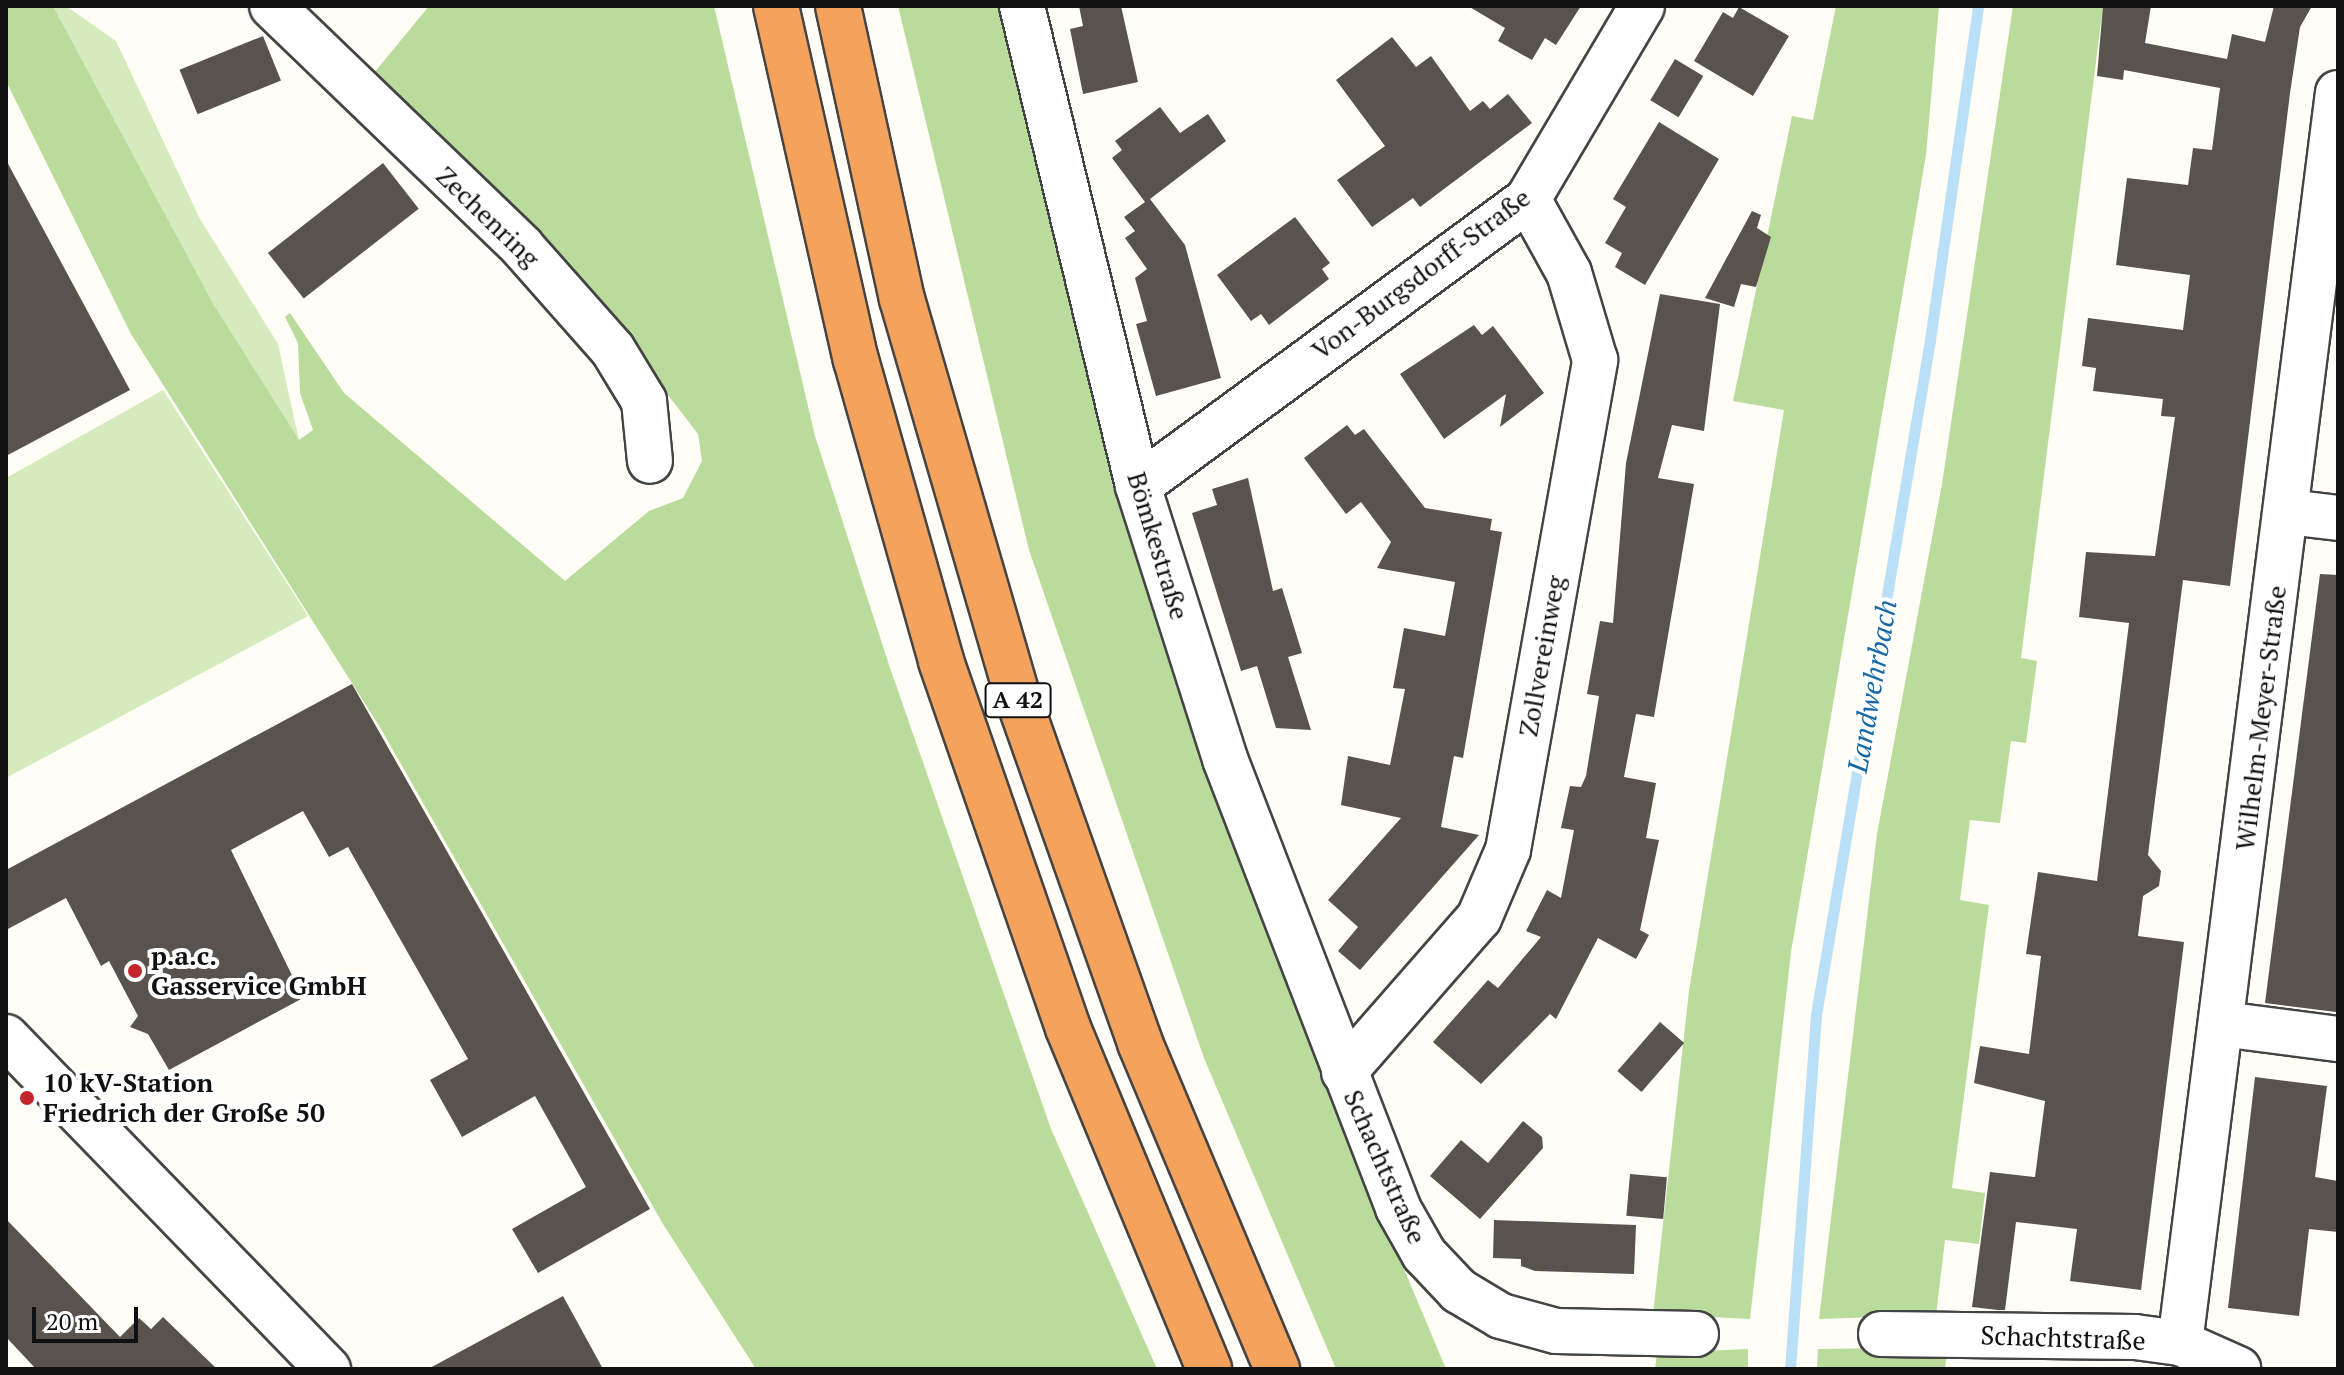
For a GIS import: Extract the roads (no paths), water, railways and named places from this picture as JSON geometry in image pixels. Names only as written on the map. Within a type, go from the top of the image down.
[{"type":"highway","name":"A 42","points":[[776,6],[856,360],[941,661],[1068,1028],[1209,1369]]},
{"type":"highway","name":"A 42","points":[[838,6],[902,299],[1018,698],[1140,1043],[1277,1369]]},
{"type":"street","name":"Zechenring","points":[[272,6],[522,247],[613,350],[644,401],[650,461]]},
{"type":"street","name":"Bömkestraße","points":[[1022,6],[1138,486],[1225,759],[1344,1072]]},
{"type":"street","name":"Von-Burgsdorff-Straße","points":[[1138,486],[1528,199],[1642,6]]},
{"type":"street","name":"Wilhelm-Meyer-Straße","points":[[2180,1343],[2288,512],[2338,93]]},
{"type":"street","name":"Zollvereinweg","points":[[1344,1072],[1479,918],[1508,850],[1595,360],[1569,273],[1528,199]]},
{"type":"street","points":[[2288,512],[2338,518]]},
{"type":"street","points":[[2222,1024],[2338,1039]]},
{"type":"street","points":[[6,1037],[328,1369]]},
{"type":"street","name":"Schachtstraße","points":[[1344,1072],[1398,1208],[1424,1254],[1459,1291],[1501,1316],[1556,1331],[1696,1334]]},
{"type":"street","name":"Schachtstraße","points":[[1881,1334],[2180,1343],[2238,1369]]},
{"type":"waterway","name":"Landwehrbach","points":[[1790,1369],[1816,1015],[1930,340],[1978,6]]},
{"type":"place","name":"p.a.c. Gasservice GmbH","points":[[135,971]]},
{"type":"place","name":"10 kV-Station Friedrich der Große 50","points":[[27,1098]]}]
